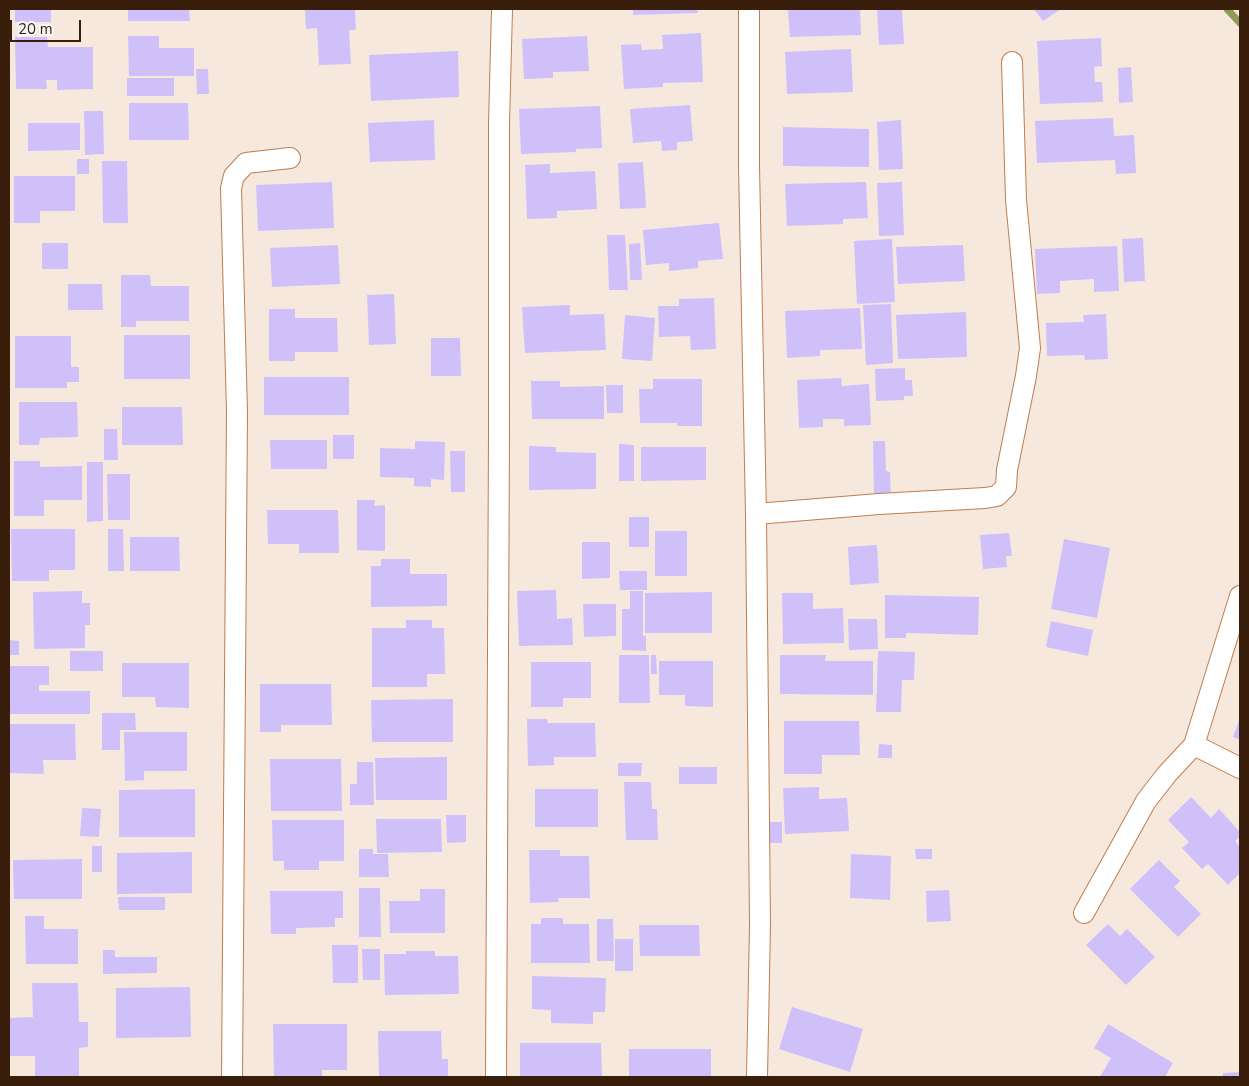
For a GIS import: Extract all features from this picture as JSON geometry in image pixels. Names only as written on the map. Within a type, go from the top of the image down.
[{"type":"street","points":[[496,1077],[502,9]]},
{"type":"street","points":[[749,9],[749,166],[756,514],[760,924],[757,1077]]},
{"type":"street","points":[[756,514],[985,498],[998,496],[1006,487],[1007,470],[1030,348],[1016,200],[1012,62]]},
{"type":"street","points":[[232,1077],[237,412],[231,188],[234,176],[246,163],[290,158]]},
{"type":"street","points":[[1084,913],[1146,801],[1167,774],[1194,745],[1240,596]]},
{"type":"street","points":[[1194,745],[1240,768]]},
{"type":"building","points":[[15,9],[51,9],[51,22],[15,22]]},
{"type":"building","points":[[128,9],[189,9],[190,21],[128,21]]},
{"type":"building","points":[[305,9],[355,9],[356,30],[349,30],[351,64],[319,65],[317,28],[306,29]]},
{"type":"building","points":[[633,9],[697,9],[698,13],[633,15]]},
{"type":"building","points":[[788,9],[860,9],[861,35],[790,37]]},
{"type":"building","points":[[877,9],[902,9],[904,44],[879,45]]},
{"type":"building","points":[[1034,9],[1061,9],[1043,21]]},
{"type":"building","points":[[701,33],[703,82],[663,83],[663,87],[624,89],[621,45],[641,44],[642,50],[663,49],[662,35]]},
{"type":"building","points":[[128,36],[159,36],[159,48],[194,48],[194,76],[129,76]]},
{"type":"building","points":[[587,36],[589,71],[553,72],[553,78],[524,79],[522,39]]},
{"type":"building","points":[[15,37],[47,37],[48,47],[93,47],[93,89],[57,90],[57,80],[46,80],[47,89],[16,89]]},
{"type":"building","points":[[1101,38],[1102,66],[1094,67],[1095,82],[1102,82],[1103,102],[1040,104],[1037,41]]},
{"type":"building","points":[[851,49],[853,92],[787,94],[785,52]]},
{"type":"building","points":[[458,51],[459,97],[371,101],[369,55]]},
{"type":"building","points":[[1131,67],[1133,102],[1119,103],[1118,68]]},
{"type":"building","points":[[196,69],[208,69],[209,94],[197,94]]},
{"type":"building","points":[[127,78],[174,78],[174,96],[127,96]]},
{"type":"building","points":[[129,103],[188,103],[189,140],[129,140]]},
{"type":"building","points":[[690,105],[693,141],[677,142],[677,150],[662,151],[661,141],[633,143],[630,109]]},
{"type":"building","points":[[600,106],[602,148],[576,149],[576,152],[521,154],[519,109]]},
{"type":"building","points":[[84,111],[103,111],[104,154],[85,155]]},
{"type":"building","points":[[1113,118],[1114,136],[1134,135],[1136,173],[1116,174],[1115,160],[1037,163],[1035,121]]},
{"type":"building","points":[[434,120],[435,160],[370,162],[368,123]]},
{"type":"building","points":[[901,120],[903,169],[879,170],[877,122]]},
{"type":"building","points":[[28,123],[80,123],[80,150],[28,151]]},
{"type":"building","points":[[783,127],[869,129],[869,167],[783,166]]},
{"type":"building","points":[[77,159],[89,159],[89,174],[77,174]]},
{"type":"building","points":[[102,161],[127,161],[128,223],[103,223]]},
{"type":"building","points":[[643,162],[646,208],[620,209],[618,163]]},
{"type":"building","points":[[550,164],[550,173],[595,171],[597,209],[557,211],[557,218],[527,219],[525,165]]},
{"type":"building","points":[[14,176],[75,176],[75,211],[40,211],[40,223],[14,223]]},
{"type":"building","points":[[332,182],[334,228],[258,231],[256,185]]},
{"type":"building","points":[[866,182],[868,218],[843,219],[843,224],[787,226],[785,184]]},
{"type":"building","points":[[902,182],[904,235],[879,236],[877,183]]},
{"type":"building","points":[[719,223],[723,259],[698,261],[698,268],[669,271],[669,263],[646,265],[643,230]]},
{"type":"building","points":[[607,235],[625,235],[628,290],[609,290]]},
{"type":"building","points":[[1143,238],[1145,281],[1124,282],[1122,239]]},
{"type":"building","points":[[892,239],[895,302],[857,304],[854,241]]},
{"type":"building","points":[[42,243],[68,243],[68,269],[42,269]]},
{"type":"building","points":[[640,243],[642,280],[630,280],[629,244]]},
{"type":"building","points":[[338,245],[340,284],[272,287],[270,248]]},
{"type":"building","points":[[963,245],[965,281],[898,284],[896,247]]},
{"type":"building","points":[[1117,246],[1119,291],[1094,292],[1094,279],[1060,281],[1060,293],[1037,294],[1035,249]]},
{"type":"building","points":[[121,275],[150,275],[151,286],[189,286],[189,321],[136,321],[136,327],[121,327]]},
{"type":"building","points":[[68,284],[102,284],[103,310],[68,310]]},
{"type":"building","points":[[394,294],[396,344],[369,345],[367,295]]},
{"type":"building","points":[[714,298],[716,349],[691,350],[690,336],[659,337],[658,306],[679,306],[679,299]]},
{"type":"building","points":[[891,304],[893,363],[866,365],[863,305]]},
{"type":"building","points":[[570,305],[570,315],[604,314],[606,350],[525,353],[522,307]]},
{"type":"building","points":[[860,308],[862,349],[820,350],[820,356],[787,358],[785,311]]},
{"type":"building","points":[[269,309],[295,309],[295,318],[337,318],[338,352],[295,352],[295,361],[269,361]]},
{"type":"building","points":[[966,312],[967,357],[898,359],[896,315]]},
{"type":"building","points":[[1106,314],[1108,359],[1085,360],[1084,355],[1047,356],[1046,323],[1084,322],[1083,315]]},
{"type":"building","points":[[625,315],[655,318],[652,361],[622,359]]},
{"type":"building","points":[[124,335],[190,335],[190,379],[124,379]]},
{"type":"building","points":[[15,336],[71,336],[71,367],[79,367],[79,382],[67,382],[67,388],[15,388]]},
{"type":"building","points":[[431,338],[460,338],[461,376],[431,376]]},
{"type":"building","points":[[905,368],[905,380],[912,380],[913,396],[904,396],[904,400],[876,401],[875,369]]},
{"type":"building","points":[[264,377],[349,377],[349,415],[264,415]]},
{"type":"building","points":[[841,378],[842,386],[869,384],[871,425],[844,426],[844,419],[823,419],[823,427],[799,428],[797,380]]},
{"type":"building","points":[[653,379],[702,379],[702,426],[677,426],[677,423],[640,423],[639,389],[653,389]]},
{"type":"building","points":[[531,381],[560,381],[560,387],[604,386],[604,419],[532,419]]},
{"type":"building","points":[[606,385],[623,385],[623,413],[607,413]]},
{"type":"building","points":[[19,402],[77,402],[78,437],[40,438],[39,445],[19,445]]},
{"type":"building","points":[[122,407],[182,407],[183,445],[122,445]]},
{"type":"building","points":[[104,429],[117,429],[118,460],[104,460]]},
{"type":"building","points":[[333,435],[354,435],[354,459],[333,459]]},
{"type":"building","points":[[270,440],[327,440],[327,469],[271,469]]},
{"type":"building","points":[[415,441],[445,442],[444,480],[431,479],[431,487],[414,486],[414,478],[380,477],[380,448],[415,449]]},
{"type":"building","points":[[873,441],[885,441],[886,471],[890,472],[891,497],[874,497]]},
{"type":"building","points":[[619,444],[634,445],[634,481],[619,481]]},
{"type":"building","points":[[529,446],[556,447],[556,452],[596,453],[596,489],[529,490]]},
{"type":"building","points":[[641,447],[706,447],[706,480],[641,481]]},
{"type":"building","points":[[450,451],[465,451],[465,492],[451,492]]},
{"type":"building","points":[[14,461],[40,461],[40,467],[82,466],[82,500],[44,500],[44,516],[14,516]]},
{"type":"building","points":[[87,462],[103,462],[103,521],[87,522]]},
{"type":"building","points":[[107,474],[130,474],[130,520],[108,520]]},
{"type":"building","points":[[357,500],[375,500],[374,506],[385,505],[385,551],[357,550]]},
{"type":"building","points":[[267,510],[338,510],[339,553],[299,553],[299,544],[268,544]]},
{"type":"building","points":[[629,517],[649,517],[649,547],[629,547]]},
{"type":"building","points":[[11,529],[75,529],[75,570],[49,570],[49,581],[12,581]]},
{"type":"building","points":[[108,529],[123,529],[124,571],[108,571]]},
{"type":"building","points":[[655,531],[687,531],[687,576],[655,576]]},
{"type":"building","points":[[1009,533],[1012,556],[1006,556],[1007,567],[983,569],[980,535]]},
{"type":"building","points":[[130,537],[179,537],[180,571],[130,571]]},
{"type":"building","points":[[1064,539],[1110,548],[1097,618],[1051,609]]},
{"type":"building","points":[[582,542],[610,542],[610,578],[582,579]]},
{"type":"building","points":[[877,545],[879,583],[850,585],[848,547]]},
{"type":"building","points":[[381,559],[410,559],[410,574],[447,574],[447,606],[371,607],[371,566],[381,566]]},
{"type":"building","points":[[619,571],[647,571],[647,590],[620,590]]},
{"type":"building","points":[[556,590],[557,619],[572,618],[573,645],[519,646],[517,591]]},
{"type":"building","points":[[82,591],[82,603],[90,603],[90,625],[85,625],[85,648],[34,649],[33,592]]},
{"type":"building","points":[[630,591],[643,591],[643,636],[646,636],[646,651],[622,650],[622,609],[630,609]]},
{"type":"building","points":[[712,592],[712,633],[645,633],[645,593]]},
{"type":"building","points":[[782,593],[813,593],[813,609],[843,608],[844,643],[783,644]]},
{"type":"building","points":[[885,595],[979,597],[978,635],[906,633],[906,638],[885,638]]},
{"type":"building","points":[[583,604],[616,604],[616,636],[584,637]]},
{"type":"building","points":[[848,619],[877,619],[878,649],[849,650]]},
{"type":"building","points":[[406,620],[432,620],[432,628],[444,628],[445,674],[427,674],[427,687],[372,687],[372,628],[406,628]]},
{"type":"building","points":[[1051,621],[1093,630],[1088,656],[1046,647]]},
{"type":"building","points":[[9,640],[19,641],[19,655],[9,655]]},
{"type":"building","points":[[70,651],[103,651],[103,671],[70,671]]},
{"type":"building","points":[[878,651],[915,652],[914,680],[902,680],[901,712],[876,712]]},
{"type":"building","points":[[619,655],[649,655],[650,703],[619,703]]},
{"type":"building","points":[[651,655],[656,655],[657,674],[651,674]]},
{"type":"building","points":[[780,655],[826,655],[825,661],[873,661],[873,695],[780,694]]},
{"type":"building","points":[[659,661],[713,661],[713,707],[685,706],[685,695],[659,695]]},
{"type":"building","points":[[531,662],[591,662],[591,698],[563,698],[563,707],[531,707]]},
{"type":"building","points":[[122,663],[189,663],[189,708],[156,707],[155,697],[122,697]]},
{"type":"building","points":[[9,666],[49,666],[49,685],[39,685],[39,691],[90,691],[90,714],[9,714]]},
{"type":"building","points":[[260,684],[331,684],[332,725],[281,725],[281,732],[260,732]]},
{"type":"building","points":[[453,699],[453,742],[372,742],[371,700]]},
{"type":"building","points":[[102,713],[135,713],[136,730],[120,730],[120,750],[102,750]]},
{"type":"building","points":[[1240,718],[1240,740],[1233,737]]},
{"type":"building","points":[[527,719],[547,719],[548,723],[595,723],[596,757],[554,757],[554,765],[528,766]]},
{"type":"building","points":[[784,721],[859,721],[860,755],[822,755],[822,774],[784,774]]},
{"type":"building","points":[[9,724],[75,724],[76,760],[43,760],[44,774],[9,773]]},
{"type":"building","points":[[124,732],[187,732],[187,771],[144,771],[144,780],[125,781]]},
{"type":"building","points":[[879,744],[892,745],[892,758],[878,758]]},
{"type":"building","points":[[447,757],[447,800],[376,800],[375,758]]},
{"type":"building","points":[[270,759],[341,759],[342,811],[271,811]]},
{"type":"building","points":[[357,762],[373,762],[374,805],[350,805],[350,784],[357,784]]},
{"type":"building","points":[[618,763],[642,763],[641,776],[618,776]]},
{"type":"building","points":[[679,767],[717,767],[717,784],[679,784]]},
{"type":"building","points":[[624,782],[651,782],[652,809],[657,809],[658,840],[626,840]]},
{"type":"building","points":[[819,787],[819,799],[847,798],[849,831],[785,834],[783,788]]},
{"type":"building","points":[[195,789],[195,837],[119,837],[119,790]]},
{"type":"building","points":[[535,789],[598,789],[598,827],[535,827]]},
{"type":"building","points":[[1191,797],[1211,818],[1219,809],[1240,832],[1240,837],[1235,841],[1240,847],[1240,873],[1228,885],[1208,864],[1202,869],[1182,848],[1189,842],[1168,820]]},
{"type":"building","points":[[82,808],[101,809],[99,837],[80,836]]},
{"type":"building","points":[[446,815],[466,815],[466,842],[447,843]]},
{"type":"building","points":[[376,819],[441,819],[442,852],[377,853]]},
{"type":"building","points":[[272,820],[344,820],[344,861],[319,861],[319,870],[284,870],[284,861],[273,861]]},
{"type":"building","points":[[769,822],[782,822],[782,843],[769,843]]},
{"type":"building","points":[[92,846],[102,846],[102,872],[92,872]]},
{"type":"building","points":[[359,849],[373,849],[373,854],[388,854],[389,877],[359,877]]},
{"type":"building","points":[[915,849],[932,849],[932,859],[916,859]]},
{"type":"building","points":[[529,850],[560,850],[560,856],[589,856],[590,898],[558,898],[559,902],[530,903]]},
{"type":"building","points":[[192,852],[192,893],[117,894],[117,853]]},
{"type":"building","points":[[851,854],[891,856],[890,900],[850,898]]},
{"type":"building","points":[[82,859],[82,899],[14,899],[13,860]]},
{"type":"building","points":[[1159,860],[1180,881],[1174,887],[1201,914],[1178,937],[1130,889]]},
{"type":"building","points":[[359,888],[380,888],[381,937],[359,937]]},
{"type":"building","points":[[420,889],[445,889],[445,933],[390,933],[389,901],[420,901]]},
{"type":"building","points":[[949,890],[951,921],[927,922],[926,891]]},
{"type":"building","points":[[270,891],[343,891],[343,918],[335,918],[335,927],[296,928],[296,934],[271,934]]},
{"type":"building","points":[[118,897],[165,897],[165,910],[119,910]]},
{"type":"building","points":[[25,916],[44,916],[44,929],[78,929],[78,964],[26,964]]},
{"type":"building","points":[[541,918],[563,918],[563,924],[589,924],[590,963],[531,963],[531,924],[541,924]]},
{"type":"building","points":[[597,919],[613,919],[614,961],[597,961]]},
{"type":"building","points":[[1108,924],[1120,936],[1127,929],[1155,957],[1126,985],[1086,945]]},
{"type":"building","points":[[639,925],[699,925],[700,956],[640,956]]},
{"type":"building","points":[[615,939],[633,939],[633,971],[615,971]]},
{"type":"building","points":[[332,945],[358,945],[358,983],[333,983]]},
{"type":"building","points":[[362,949],[380,949],[380,980],[363,980]]},
{"type":"building","points":[[103,950],[115,950],[115,957],[157,957],[157,973],[103,974]]},
{"type":"building","points":[[406,951],[435,951],[435,956],[458,956],[459,994],[385,995],[384,954],[406,954]]},
{"type":"building","points":[[532,976],[606,978],[605,1012],[593,1012],[593,1024],[551,1023],[551,1010],[532,1009]]},
{"type":"building","points":[[32,983],[78,983],[79,1022],[88,1022],[88,1047],[79,1048],[79,1077],[35,1077],[35,1056],[10,1056],[9,1018],[33,1017]]},
{"type":"building","points":[[190,987],[191,1037],[116,1038],[116,988]]},
{"type":"building","points":[[792,1007],[863,1029],[850,1072],[779,1049]]},
{"type":"building","points":[[273,1024],[347,1024],[347,1070],[322,1070],[322,1077],[274,1077]]},
{"type":"building","points":[[1108,1024],[1173,1063],[1165,1077],[1100,1077],[1111,1058],[1094,1048]]},
{"type":"building","points":[[378,1031],[441,1031],[442,1059],[448,1059],[448,1077],[379,1077]]},
{"type":"building","points":[[520,1043],[601,1043],[602,1077],[520,1077]]},
{"type":"building","points":[[629,1049],[711,1049],[711,1077],[629,1077]]},
{"type":"building","points":[[1240,1072],[1240,1077],[1223,1077],[1223,1073]]},
{"type":"waterway","points":[[1227,9],[1240,23]]}]
